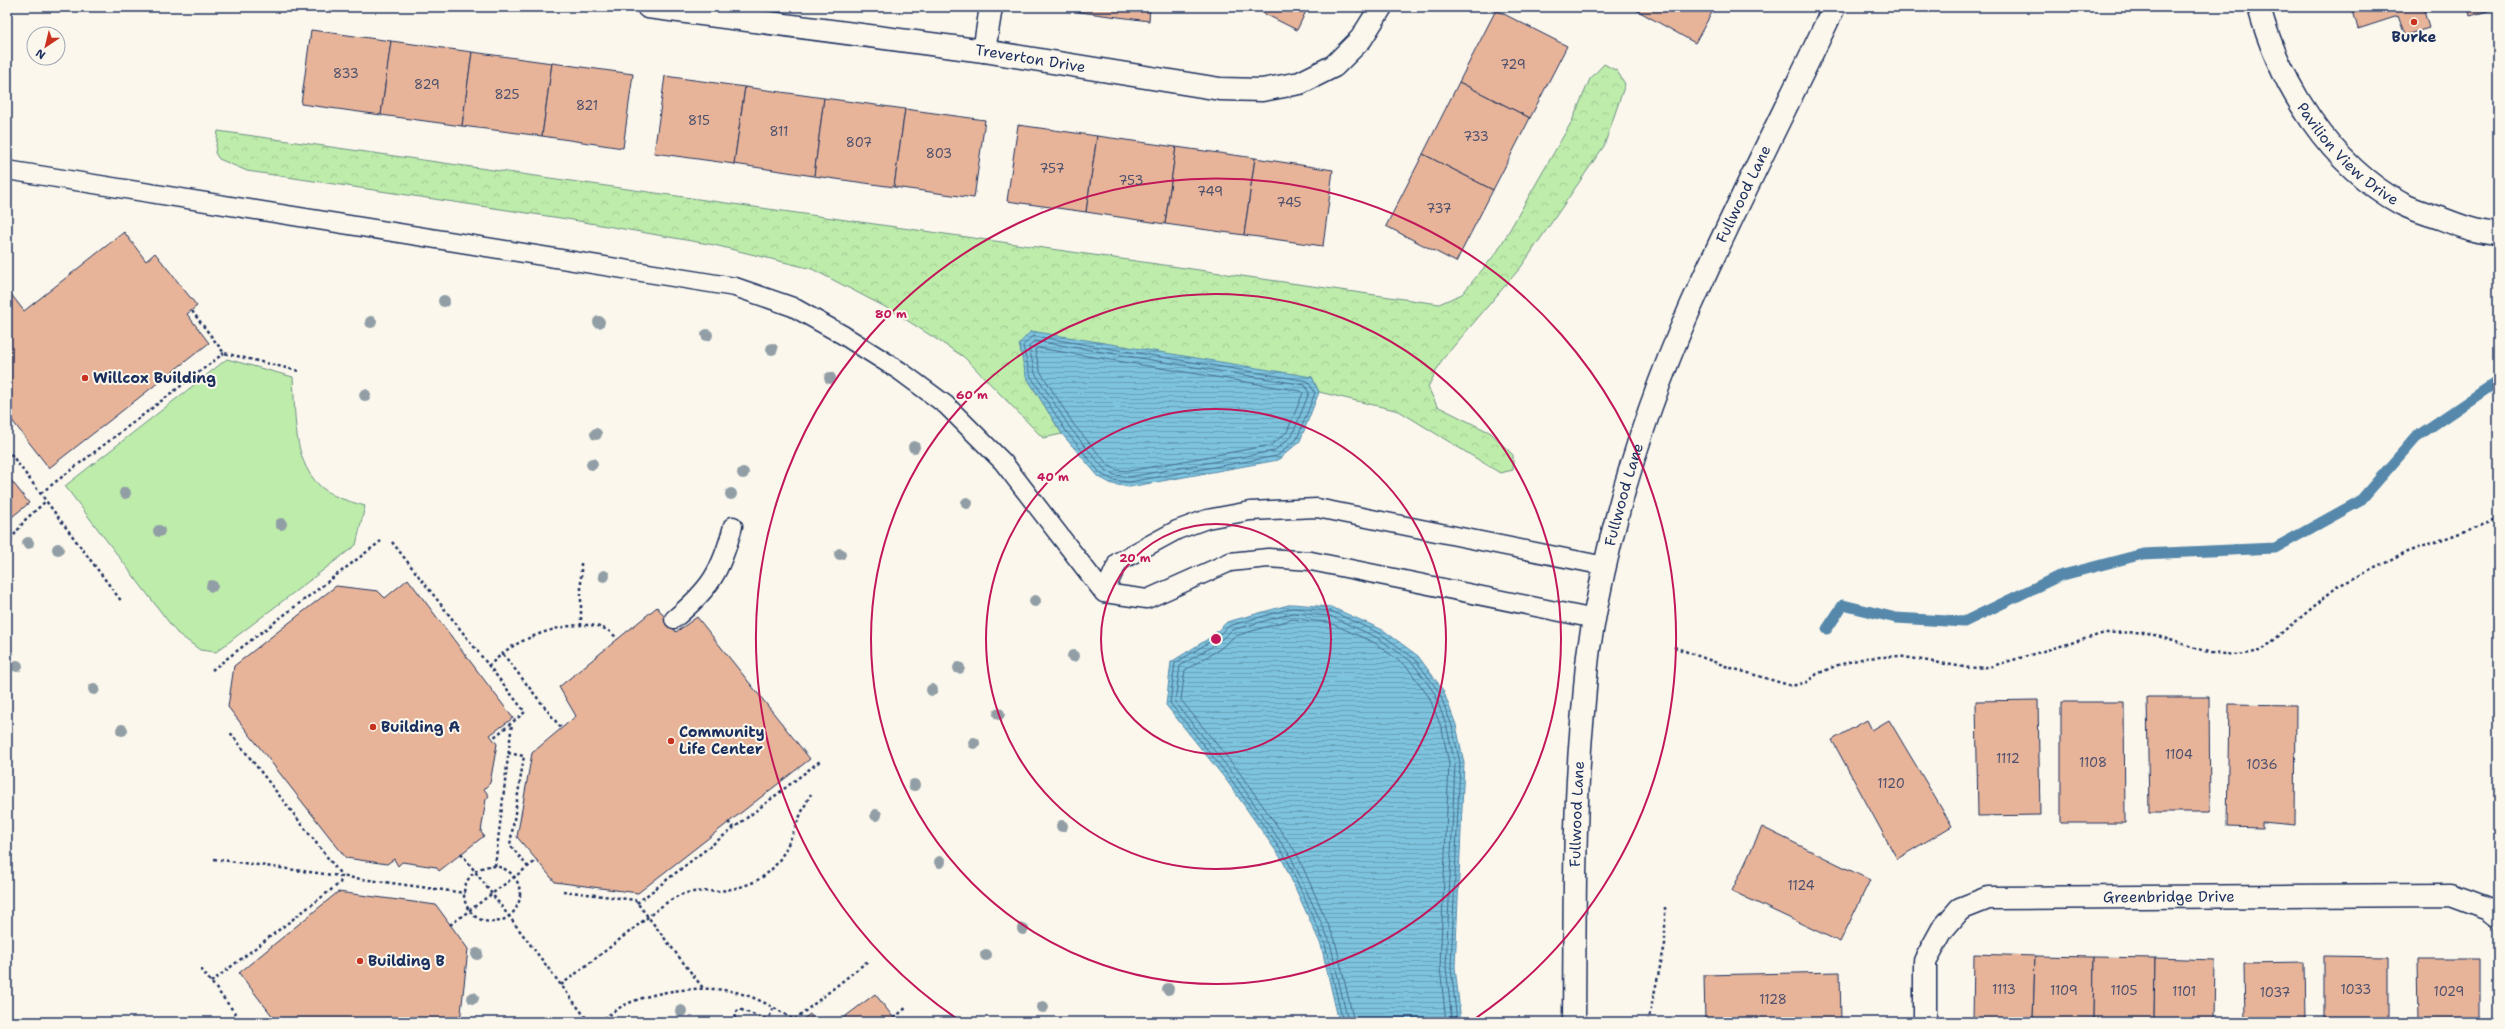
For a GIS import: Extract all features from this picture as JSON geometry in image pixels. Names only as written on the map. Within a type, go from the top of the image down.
[{"type":"street","name":"Treverton Drive","points":[[648,7],[984,51],[1220,89],[1262,90],[1300,83],[1334,66],[1361,39],[1382,7]]},
{"type":"street","points":[[984,51],[991,7]]},
{"type":"street","name":"Fullwood Lane","points":[[1574,1022],[1577,772],[1589,650],[1605,566],[1624,489],[1659,389],[1691,308],[1834,7]]},
{"type":"street","name":"Pavilion View Drive","points":[[2259,7],[2292,89],[2324,139],[2374,186],[2403,204],[2465,227],[2498,234]]},
{"type":"street","name":"Greenbridge Drive","points":[[1925,1022],[1925,962],[1942,930],[1960,909],[1988,898],[2451,895],[2489,909],[2498,916]]},
{"type":"lane","points":[[7,170],[735,287],[793,307],[843,335],[900,370],[946,405],[1003,462],[1104,593],[1147,599],[1230,562],[1268,558],[1311,561],[1595,619]]},
{"type":"lane","points":[[1104,593],[1118,562],[1177,530],[1207,519],[1250,511],[1286,508],[1317,508],[1605,566]]},
{"type":"lane","points":[[674,619],[694,602],[714,579],[726,552],[733,526]]},
{"type":"path","points":[[192,311],[224,353],[299,371]]},
{"type":"path","points":[[41,493],[224,353]]},
{"type":"path","points":[[7,449],[122,602]]},
{"type":"path","points":[[7,545],[25,520],[46,501]]},
{"type":"path","points":[[1674,647],[1728,667],[1792,686],[1807,682],[1818,674],[1831,668],[1865,658],[1899,656],[1970,668],[1989,667],[2105,633],[2145,632],[2211,652],[2239,655],[2261,651],[2338,586],[2408,552],[2498,519]]},
{"type":"path","points":[[212,670],[381,541]]},
{"type":"path","points":[[392,542],[525,712],[493,738]]},
{"type":"path","points":[[581,563],[581,625]]},
{"type":"path","points":[[488,666],[514,645],[537,634],[581,625],[606,628],[617,639]]},
{"type":"path","points":[[503,654],[561,728]]},
{"type":"path","points":[[495,866],[512,723]]},
{"type":"path","points":[[229,731],[342,876]]},
{"type":"path","points":[[508,753],[524,756],[510,845],[528,867]]},
{"type":"path","points":[[637,903],[820,761]]},
{"type":"path","points":[[561,985],[681,894],[725,891],[749,884],[765,874],[783,857],[793,838],[801,811],[811,794]]},
{"type":"path","points":[[728,822],[734,828]]},
{"type":"path","points":[[461,853],[589,1022]]},
{"type":"path","points":[[214,859],[465,893]]},
{"type":"path","points":[[450,925],[537,860]]},
{"type":"path","points":[[495,866],[504,869],[514,877],[520,890],[520,899],[517,908],[509,916],[494,922],[485,921],[470,910],[465,893],[466,884],[475,872],[486,867],[495,866]]},
{"type":"path","points":[[211,982],[340,883],[342,876]]},
{"type":"path","points":[[563,891],[635,900],[703,989]]},
{"type":"path","points":[[1648,1022],[1665,944],[1665,907]]},
{"type":"path","points":[[599,1022],[627,1004],[657,994],[703,989],[738,992],[774,1007],[794,1020],[869,960]]},
{"type":"path","points":[[201,969],[242,1022]]},
{"type":"path","points":[[739,1022],[735,1018],[736,1012],[739,1010],[767,1021],[774,1007]]},
{"type":"path","points":[[894,1018],[907,1008]]},
{"type":"green space","points":[[1604,64],[1617,71],[1625,84],[1604,146],[1521,267],[1442,360],[1428,387],[1437,406],[1491,433],[1513,455],[1513,470],[1500,473],[1399,411],[1319,392],[1312,377],[1026,376],[1062,434],[1043,438],[964,357],[891,310],[812,269],[714,245],[567,219],[247,171],[219,159],[215,153],[218,131],[1439,304],[1462,294],[1497,252],[1572,121],[1590,79]]},
{"type":"green space","points":[[227,359],[293,377],[296,428],[303,460],[310,474],[321,487],[335,496],[365,506],[356,545],[216,652],[200,650],[177,633],[65,486]]},
{"type":"water","points":[[1031,331],[1312,377],[1319,392],[1300,441],[1278,460],[1129,487],[1112,484],[1099,477],[1062,434],[1026,376],[1019,344]]},
{"type":"water","points":[[1292,604],[1331,607],[1383,630],[1418,656],[1443,690],[1456,725],[1464,763],[1455,967],[1461,1022],[1339,1022],[1321,945],[1283,861],[1227,781],[1166,705],[1171,662],[1211,637],[1227,622]]},
{"type":"building","points":[[1072,7],[1150,7],[1149,21],[1072,11]]},
{"type":"building","points":[[1251,7],[1308,7],[1297,30]]},
{"type":"building","points":[[1631,7],[1715,7],[1695,43]]},
{"type":"building","points":[[2335,7],[2349,7],[2336,10]]},
{"type":"building","name":"Burke","points":[[2352,7],[2438,7],[2424,11],[2429,28],[2405,35],[2398,16],[2358,29]]},
{"type":"building","name":"Burke","points":[[2468,7],[2498,7],[2498,8],[2470,16]]},
{"type":"building","points":[[1496,10],[1567,46],[1530,118],[1459,82]]},
{"type":"building","points":[[311,30],[391,41],[381,115],[301,104]]},
{"type":"building","points":[[391,41],[472,52],[462,126],[381,115]]},
{"type":"building","points":[[472,52],[552,63],[542,136],[462,126]]},
{"type":"building","points":[[552,63],[633,74],[623,148],[542,136]]},
{"type":"building","points":[[665,76],[745,87],[734,164],[654,153]]},
{"type":"building","points":[[1459,82],[1530,118],[1493,190],[1423,154]]},
{"type":"building","points":[[745,87],[824,98],[814,176],[734,164]]},
{"type":"building","points":[[824,98],[905,109],[894,187],[814,176]]},
{"type":"building","points":[[905,109],[985,120],[974,198],[894,187]]},
{"type":"building","points":[[1018,125],[1097,136],[1086,212],[1007,201]]},
{"type":"building","points":[[1097,136],[1176,147],[1165,224],[1086,212]]},
{"type":"building","points":[[1176,147],[1255,158],[1244,235],[1165,224]]},
{"type":"building","points":[[1423,154],[1493,190],[1456,262],[1386,226]]},
{"type":"building","points":[[1255,158],[1333,170],[1323,246],[1244,235]]},
{"type":"building","name":"Willcox Building","points":[[124,232],[146,261],[155,253],[197,306],[187,314],[209,343],[49,468],[7,414],[7,289],[24,311]]},
{"type":"building","points":[[7,475],[29,503],[7,521]]},
{"type":"building","name":"Building A","points":[[408,579],[513,718],[490,735],[497,744],[490,783],[484,789],[489,796],[486,799],[481,832],[484,836],[439,871],[436,867],[402,862],[398,866],[394,859],[387,864],[346,858],[228,707],[234,666],[336,586],[378,591],[385,598]]},
{"type":"building","name":"Community Life Center","points":[[657,607],[676,632],[697,617],[810,759],[638,893],[555,882],[517,837],[532,753],[576,716],[559,687]]},
{"type":"building","points":[[2147,697],[2209,697],[2210,812],[2149,812]]},
{"type":"building","points":[[2038,700],[2040,815],[1978,816],[1976,701]]},
{"type":"building","points":[[2061,702],[2124,702],[2125,823],[2061,823]]},
{"type":"building","points":[[2229,704],[2296,705],[2295,825],[2262,822],[2262,828],[2227,827]]},
{"type":"building","points":[[1867,720],[1872,730],[1889,720],[1952,826],[1897,859],[1832,740]]},
{"type":"building","points":[[1762,827],[1870,880],[1840,942],[1732,891]]},
{"type":"building","name":"Building B","points":[[338,892],[436,905],[468,949],[460,1022],[277,1022],[239,973]]},
{"type":"building","points":[[1974,954],[2035,956],[2033,1022],[1973,1022]]},
{"type":"building","points":[[2035,956],[2094,957],[2093,1022],[2033,1022]]},
{"type":"building","points":[[2324,956],[2388,957],[2388,1022],[2324,1022]]},
{"type":"building","points":[[2094,957],[2155,958],[2154,1022],[2093,1022]]},
{"type":"building","points":[[2155,958],[2215,960],[2214,1022],[2154,1022]]},
{"type":"building","points":[[2418,959],[2480,959],[2480,1022],[2419,1022]]},
{"type":"building","points":[[2305,962],[2306,1022],[2245,1022],[2244,963]]},
{"type":"building","points":[[1840,972],[1841,1022],[1705,1022],[1704,975]]},
{"type":"building","points":[[875,994],[897,1022],[838,1022]]},
{"type":"building","points":[[810,1014],[816,1022],[799,1022]]},
{"type":"waterway","points":[[1827,629],[1843,605],[1896,618],[1964,622],[2059,576],[2143,554],[2275,548],[2360,501],[2416,437],[2498,381]]},
{"type":"place","name":"Burke","points":[[2414,22]]},
{"type":"place","name":"Willcox Building","points":[[85,378]]},
{"type":"place","name":"Building A","points":[[373,727]]},
{"type":"place","name":"Community Life Center","points":[[671,741]]},
{"type":"place","name":"Building B","points":[[360,961]]}]
